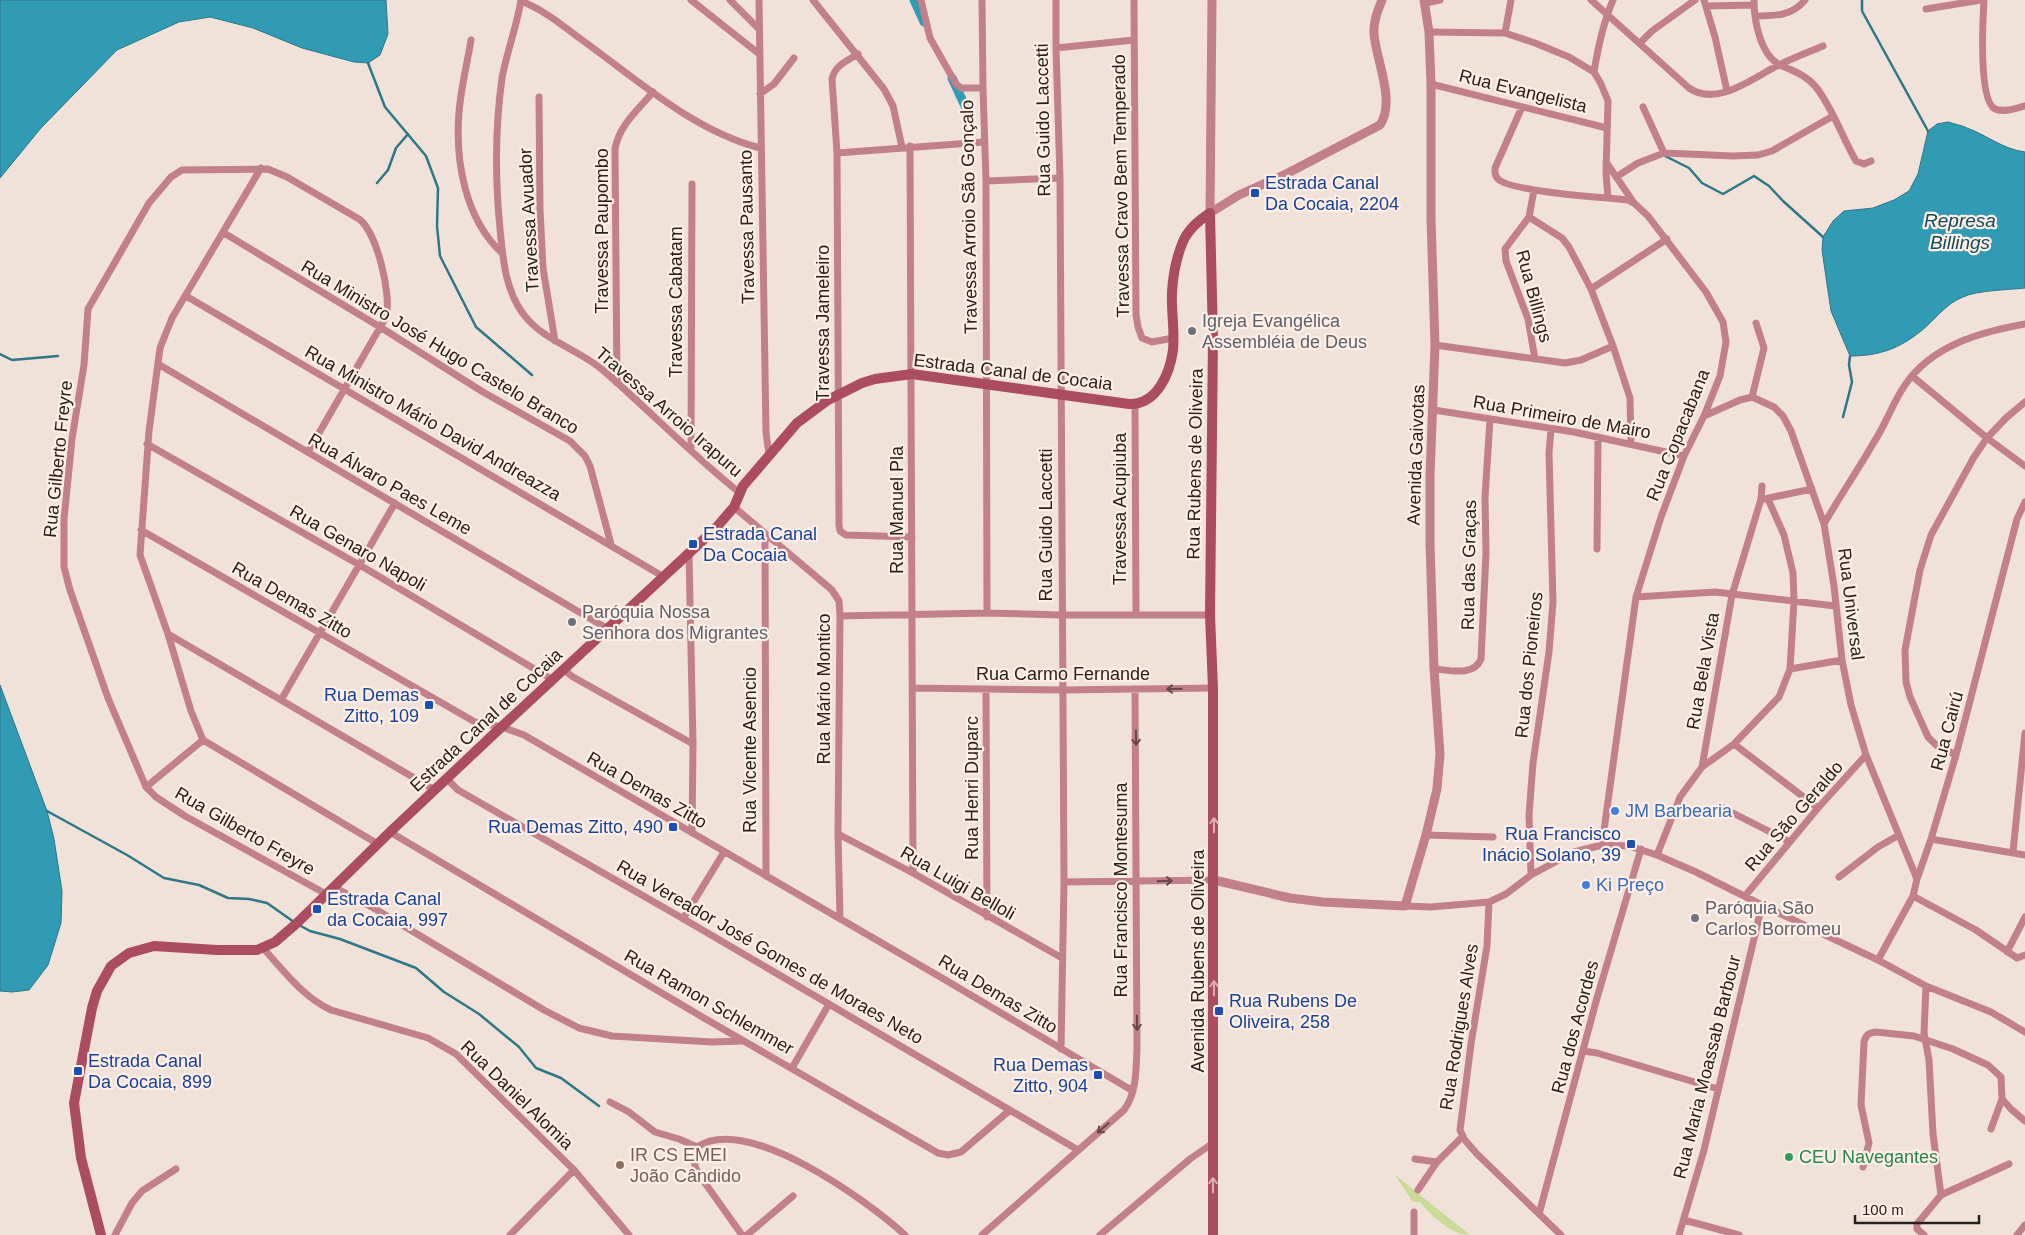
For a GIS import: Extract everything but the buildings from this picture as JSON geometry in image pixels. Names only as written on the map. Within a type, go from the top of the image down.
[{"type":"main road","name":"Estrada Canal de Cocaia","points":[[101,1235],[81,1158],[74,1103],[97,991],[106,972],[118,960],[129,953],[154,946],[217,950],[263,948],[281,937],[390,832],[689,554],[734,507],[740,493],[769,454],[806,415],[828,400],[875,379],[912,374],[1135,404],[1148,399],[1159,389],[1170,361],[1173,338],[1172,289],[1182,243],[1191,229],[1210,213]]},
{"type":"main road","name":"Rua Rubens de Oliveira","points":[[1210,213],[1213,340],[1210,615],[1213,688]]},
{"type":"main road","name":"Avenida Rubens de Oliveira","points":[[1213,688],[1213,1235]]},
{"type":"street","points":[[521,0],[542,11],[653,92],[710,129],[725,137],[760,148]]},
{"type":"street","name":"Travessa Arroio Irapuru","points":[[521,0],[503,75],[496,123],[496,188],[502,253],[508,284],[516,303],[537,330],[585,357],[617,383],[706,466],[740,493]]},
{"type":"street","points":[[691,0],[758,53]]},
{"type":"street","points":[[730,0],[759,30]]},
{"type":"street","name":"Travessa Pausanto","points":[[759,0],[758,53],[766,433],[769,454]]},
{"type":"street","name":"Rua Manuel Pla","points":[[813,0],[858,54],[888,97],[906,147],[912,374],[913,874]]},
{"type":"street","points":[[921,0],[930,38],[956,84],[961,88],[983,88]]},
{"type":"street","name":"Travessa Arroio São Gonçalo","points":[[982,0],[986,182],[986,613]]},
{"type":"street","name":"Rua Guido Laccetti","points":[[1056,0],[1060,178],[1064,882],[1061,1049]]},
{"type":"street","name":"Travessa Cravo Bem Temperado","points":[[1134,0],[1134,174],[1137,321],[1139,333],[1147,341],[1152,342],[1173,338]]},
{"type":"street","name":"Rua Rubens de Oliveira","points":[[1210,213],[1212,0]]},
{"type":"street","name":"Estrada Canal de Cocaia","points":[[1210,213],[1239,195],[1294,170],[1380,125],[1385,110],[1386,97],[1374,32],[1375,21],[1382,0]]},
{"type":"street","points":[[1425,1],[1440,0]]},
{"type":"street","points":[[1505,33],[1511,0]]},
{"type":"street","points":[[1591,0],[1695,91],[1708,95],[1727,91],[1780,64],[1823,46]]},
{"type":"street","points":[[1594,72],[1607,13],[1613,0]]},
{"type":"street","points":[[1640,44],[1652,31],[1695,0]]},
{"type":"street","points":[[1756,16],[1774,16],[1792,12],[1805,0]]},
{"type":"street","points":[[1926,9],[1982,0],[1984,76],[1990,105],[2001,110],[2025,106]]},
{"type":"street","name":"Avenida Gaivotas","points":[[1405,906],[1426,835],[1437,789],[1440,754],[1434,669],[1430,543],[1430,476],[1436,346],[1430,218],[1431,84],[1429,32],[1425,1]]},
{"type":"street","points":[[1727,91],[1706,3],[1754,3],[1768,55],[1780,64],[1800,73],[1811,82],[1833,116],[1856,161],[1864,164],[1871,161]]},
{"type":"street","points":[[1429,32],[1505,33],[1569,57],[1594,72],[1602,84],[1608,101],[1606,162],[1608,198]]},
{"type":"street","points":[[471,40],[459,113],[461,170],[479,225],[502,253]]},
{"type":"street","points":[[1056,48],[1134,40]]},
{"type":"street","name":"Travessa Jameleiro","points":[[858,54],[840,65],[832,79],[837,153],[839,525],[840,531],[846,535],[912,536]]},
{"type":"street","points":[[760,94],[774,84],[794,58]]},
{"type":"street","name":"Rua Evangelista","points":[[1431,84],[1608,128]]},
{"type":"street","name":"Travessa Paupombo","points":[[617,383],[615,149],[624,125],[653,92]]},
{"type":"street","name":"Travessa Avuador","points":[[539,97],[540,210],[543,268],[555,341]]},
{"type":"street","points":[[1522,107],[1501,152],[1495,175],[1501,181],[1534,190],[1620,198],[1634,203]]},
{"type":"street","points":[[1643,107],[1664,153]]},
{"type":"street","points":[[1616,177],[1638,163],[1664,153],[1724,156],[1758,155],[1772,151],[1833,116]]},
{"type":"street","points":[[837,153],[984,142]]},
{"type":"street","name":"Rua Copacabana","points":[[1602,845],[1636,597],[1660,517],[1684,456],[1704,416],[1722,370],[1725,350],[1725,331],[1720,315],[1706,292],[1667,239],[1648,216],[1634,203],[1606,162]]},
{"type":"street","points":[[308,452],[380,327],[388,309],[386,288],[375,243],[365,224],[352,214],[286,177],[261,168],[168,327],[160,348],[148,444],[140,558],[168,634],[191,711],[203,740],[378,844]]},
{"type":"street","name":"Rua Gilberto Freyre","points":[[261,168],[186,169],[171,177],[138,219],[89,306],[86,316],[84,365],[72,439],[64,519],[64,567],[70,590],[108,698],[146,787],[156,797],[185,816],[330,891],[377,910],[544,1010],[579,1028],[612,1036],[712,1042],[744,1041]]},
{"type":"street","points":[[986,182],[1060,178]]},
{"type":"street","name":"Travessa Cabatam","points":[[690,450],[692,184]]},
{"type":"street","name":"Rua Billings","points":[[1534,190],[1529,216],[1506,246],[1505,254],[1528,319],[1535,359]]},
{"type":"street","points":[[1529,216],[1562,238],[1569,247],[1591,289],[1613,346],[1630,398],[1631,444]]},
{"type":"street","name":"Rua Ministro José Hugo Castelo Branco","points":[[224,234],[380,327],[483,392],[570,441],[586,456],[590,466],[611,544]]},
{"type":"street","points":[[1591,289],[1667,239]]},
{"type":"street","name":"Rua Ministro Mário David Andreazza","points":[[186,296],[611,544],[664,577]]},
{"type":"street","points":[[1704,416],[1740,400],[1752,397],[1764,348],[1756,323]]},
{"type":"street","points":[[1824,524],[1838,498],[1865,459],[1902,390],[1912,376],[1932,356],[1972,336],[2025,324]]},
{"type":"street","points":[[1436,346],[1565,364],[1613,346]]},
{"type":"street","name":"Rua Álvaro Paes Leme","points":[[158,364],[608,629]]},
{"type":"street","points":[[1912,376],[2025,466]]},
{"type":"street","name":"Rua Universal","points":[[1752,397],[1765,402],[1783,416],[1791,431],[1824,524],[1833,576],[1842,660],[1851,705],[1866,755],[1917,880]]},
{"type":"street","points":[[1956,755],[1936,746],[1928,738],[1910,697],[1906,682],[1905,650],[1920,570],[1928,542],[1974,457],[1988,438],[2014,410],[2025,402]]},
{"type":"street","name":"Travessa Acupiuba","points":[[1135,404],[1136,614]]},
{"type":"street","name":"Rua Primeiro de Mairo","points":[[1434,410],[1598,437],[1684,456]]},
{"type":"street","name":"Rua das Graças","points":[[1434,669],[1471,670],[1479,665],[1481,659],[1486,553],[1485,496],[1490,418]]},
{"type":"street","name":"Rua dos Pioneiros","points":[[1531,875],[1529,815],[1533,763],[1549,652],[1554,602],[1550,462],[1551,429]]},
{"type":"street","points":[[1597,549],[1598,437]]},
{"type":"street","name":"Rua Genaro Napoli","points":[[148,444],[359,565],[553,680]]},
{"type":"street","name":"Rua Bela Vista","points":[[1657,855],[1680,797],[1702,767],[1732,595],[1765,499],[1762,486]]},
{"type":"street","points":[[1702,767],[1734,744],[1779,697],[1790,669],[1794,602],[1793,573],[1780,522],[1765,499],[1812,489]]},
{"type":"street","name":"Rua Cairú","points":[[1878,960],[1913,896],[1931,840],[1956,755],[2013,534],[2025,502]]},
{"type":"street","points":[[281,700],[395,503]]},
{"type":"street","name":"Rua Mário Montico","points":[[734,507],[832,590],[838,601],[840,616],[838,834],[840,919]]},
{"type":"street","name":"Rua Demas Zitto","points":[[141,530],[475,722],[502,727],[524,735],[1133,1091]]},
{"type":"street","name":"Rua Vicente Asencio","points":[[765,534],[766,876]]},
{"type":"street","points":[[689,554],[693,744],[692,833]]},
{"type":"street","points":[[1636,597],[1715,592],[1835,606]]},
{"type":"street","points":[[840,616],[986,613],[1210,615]]},
{"type":"street","points":[[168,634],[435,790]]},
{"type":"street","points":[[1790,669],[1842,660]]},
{"type":"street","points":[[564,670],[693,744]]},
{"type":"street","name":"Rua Carmo Fernande","points":[[914,688],[1062,690],[1213,688]]},
{"type":"street","name":"Rua Henri Duparc","points":[[986,689],[987,917]]},
{"type":"street","name":"Rua Francisco Montesuma","points":[[1133,1091],[1137,1048],[1135,689]]},
{"type":"street","points":[[2013,852],[2025,735]]},
{"type":"street","points":[[146,787],[203,740]]},
{"type":"street","points":[[1734,744],[1818,808]]},
{"type":"street","name":"Rua São Geraldo","points":[[1745,896],[1818,808],[1866,755]]},
{"type":"street","name":"Rua Vereador José Gomes de Moraes Neto","points":[[447,779],[458,790],[830,1004],[1078,1150]]},
{"type":"street","points":[[1721,807],[1790,842]]},
{"type":"street","name":"Rua Ramon Schlemmer","points":[[390,832],[744,1041],[943,1154],[961,1152],[1010,1110]]},
{"type":"street","name":"Rua Luigi Belloli","points":[[838,834],[1062,958]]},
{"type":"street","points":[[1426,835],[1493,837]]},
{"type":"street","points":[[1839,876],[1878,847],[1899,835]]},
{"type":"street","points":[[1931,840],[2025,855]]},
{"type":"street","points":[[1064,882],[1214,880],[1290,898],[1322,902],[1431,907],[1489,902],[1506,894],[1531,875],[1574,852],[1602,845],[1629,846],[1657,855],[1745,896],[1878,960],[1926,986],[1991,1012],[2025,1032]]},
{"type":"street","name":"Rua dos Acordes","points":[[1540,1214],[1597,998],[1641,849]]},
{"type":"street","points":[[683,919],[724,852]]},
{"type":"street","points":[[1913,896],[1976,930],[2017,958],[2025,955]]},
{"type":"street","name":"Rua Rodrigues Alves","points":[[1489,902],[1486,952],[1459,1125],[1463,1136],[1477,1154],[1561,1235]]},
{"type":"street","name":"Rua Maria Moassab Barbour","points":[[1679,1235],[1704,1150],[1762,905]]},
{"type":"street","points":[[2007,952],[2025,917]]},
{"type":"street","name":"Rua Daniel Alomia","points":[[263,948],[306,995],[318,1004],[331,1010],[428,1038],[456,1054],[574,1170],[627,1232]]},
{"type":"street","points":[[1926,986],[1925,1039],[1940,1194]]},
{"type":"street","points":[[792,1068],[830,1004]]},
{"type":"street","points":[[1863,1167],[1869,1143],[1861,1105],[1866,1036],[1876,1032],[1925,1039],[1969,1055],[1996,1072],[2002,1082],[2002,1099],[1991,1129]]},
{"type":"street","points":[[1583,1051],[1718,1089]]},
{"type":"street","points":[[982,1235],[1124,1110],[1133,1091]]},
{"type":"street","points":[[2002,1099],[2010,1109],[2025,1121]]},
{"type":"street","points":[[610,1102],[629,1112],[658,1134],[679,1139],[697,1147]]},
{"type":"street","points":[[1418,1190],[1437,1162],[1463,1136]]},
{"type":"street","points":[[742,1235],[696,1169],[692,1154],[697,1147],[708,1141],[726,1139],[751,1143],[792,1159],[847,1190],[905,1235]]},
{"type":"street","points":[[1100,1235],[1190,1158],[1213,1143]]},
{"type":"street","points":[[1415,1159],[1437,1162]]},
{"type":"street","points":[[1924,1235],[1917,1229],[1917,1224],[1940,1194],[2009,1164]]},
{"type":"street","points":[[115,1235],[132,1203],[142,1191],[176,1168]]},
{"type":"street","points":[[510,1235],[574,1170]]},
{"type":"street","points":[[748,1235],[793,1196]]},
{"type":"street","points":[[1414,1212],[1414,1235]]},
{"type":"street","points":[[1684,1220],[1739,1235]]},
{"type":"street","points":[[2017,1235],[2025,1225]]},
{"type":"street","points":[[619,1235],[627,1232]]},
{"type":"green space","points":[[1394,1174],[1470,1235],[1456,1232],[1449,1228],[1436,1219],[1420,1202],[1413,1202]]},
{"type":"water","points":[[0,0],[386,0],[388,34],[380,55],[368,63],[354,62],[302,48],[253,28],[210,17],[179,22],[117,50],[41,128],[0,178]]},
{"type":"water","name":"Represa Billings","points":[[1948,122],[1974,131],[2009,148],[2025,152],[2025,288],[1985,292],[1963,297],[1941,312],[1913,337],[1896,347],[1870,355],[1850,356],[1831,311],[1822,250],[1823,237],[1833,221],[1844,211],[1873,208],[1894,200],[1909,191],[1918,174],[1928,131],[1937,124]]},
{"type":"water","points":[[0,685],[47,811],[54,839],[62,891],[61,923],[48,965],[29,990],[12,992],[0,991]]},
{"type":"waterway","points":[[914,0],[924,22]]},
{"type":"waterway","points":[[1862,0],[1862,11],[1928,131]]},
{"type":"waterway","points":[[368,63],[385,107],[426,156],[438,188],[437,226],[440,256],[476,327],[532,375]]},
{"type":"waterway","points":[[952,78],[965,106]]},
{"type":"waterway","points":[[377,183],[388,170],[396,148],[408,134]]},
{"type":"waterway","points":[[1665,156],[1689,168],[1702,183],[1723,194],[1754,176],[1769,186],[1823,237]]},
{"type":"waterway","points":[[0,354],[12,360],[58,356]]},
{"type":"waterway","points":[[1843,417],[1852,382],[1849,365],[1850,356]]},
{"type":"waterway","points":[[47,811],[127,855],[164,878],[199,885],[228,898],[249,899],[267,903],[294,922]]},
{"type":"waterway","points":[[299,925],[310,931],[340,939],[416,968],[444,992],[479,1014],[519,1047],[536,1068],[561,1078],[599,1106]]},
{"type":"place","name":"Estrada Canal Da Cocaia, 2204","points":[[1255,193]]},
{"type":"place","name":"Igreja Evangélica Assembléia de Deus","points":[[1192,331]]},
{"type":"place","name":"Estrada Canal Da Cocaia","points":[[693,544]]},
{"type":"place","name":"Paróquia Nossa Senhora dos Migrantes","points":[[572,622]]},
{"type":"place","name":"Rua Demas Zitto, 109","points":[[429,705]]},
{"type":"place","name":"JM Barbearia","points":[[1615,811]]},
{"type":"place","name":"Rua Demas Zitto, 490","points":[[673,827]]},
{"type":"place","name":"Rua Francisco Inácio Solano, 39","points":[[1631,844]]},
{"type":"place","name":"Ki Preço","points":[[1586,885]]},
{"type":"place","name":"Estrada Canal da Cocaia, 997","points":[[317,909]]},
{"type":"place","name":"Paróquia São Carlos Borromeu","points":[[1695,918]]},
{"type":"place","name":"Rua Rubens De Oliveira, 258","points":[[1219,1011]]},
{"type":"place","name":"Estrada Canal Da Cocaia, 899","points":[[78,1071]]},
{"type":"place","name":"Rua Demas Zitto, 904","points":[[1098,1075]]},
{"type":"place","name":"CEU Navegantes","points":[[1789,1157]]},
{"type":"place","name":"IR CS EMEI João Cândido","points":[[620,1165]]}]
